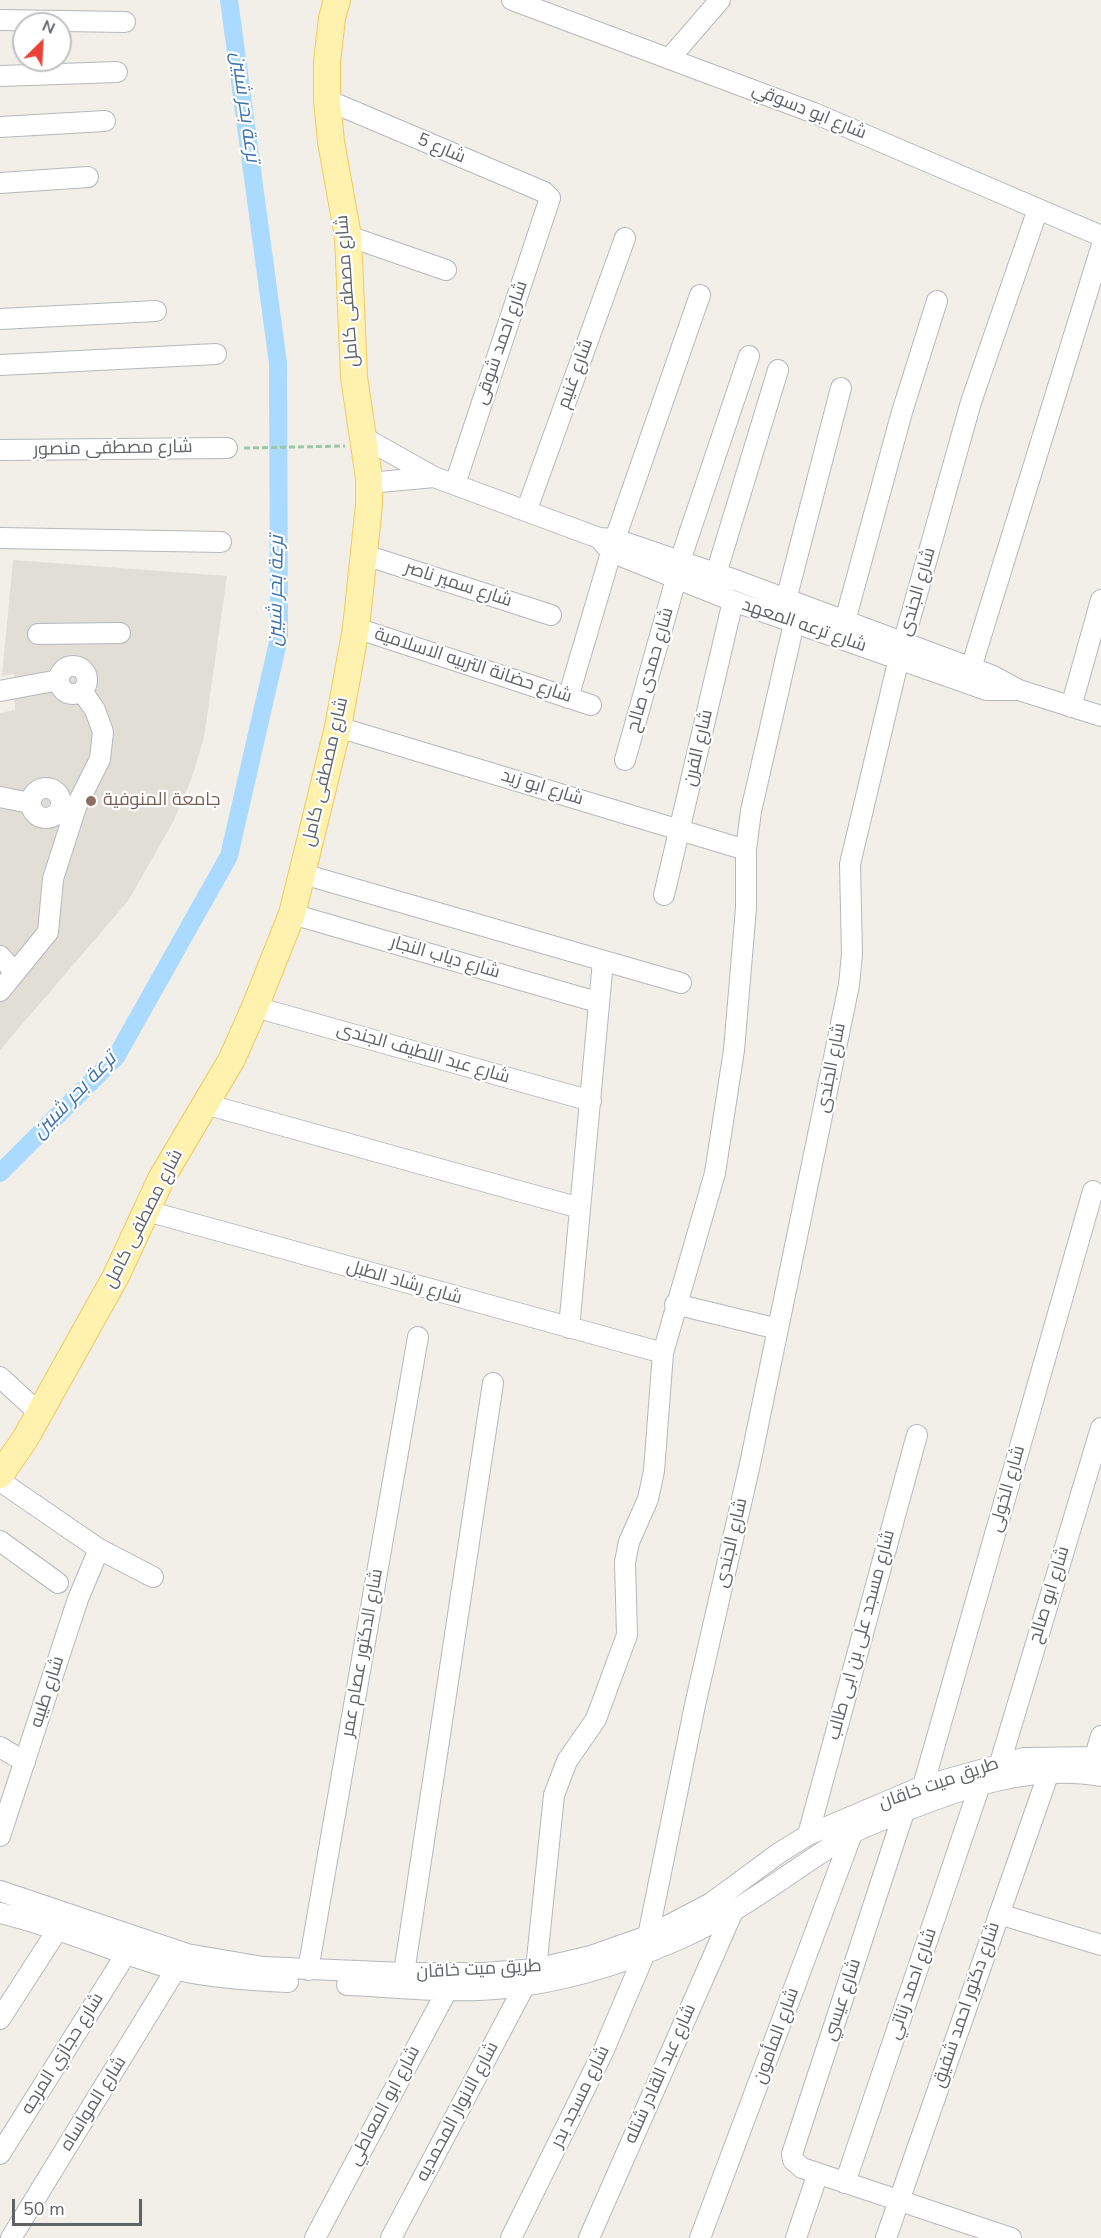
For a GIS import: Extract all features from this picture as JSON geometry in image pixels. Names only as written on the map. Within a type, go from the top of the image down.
[{"type":"main road","name":"شارع مصطفى كامل","points":[[0,1475],[39,1413],[116,1276],[161,1179],[232,1059],[292,914],[338,727],[356,628],[365,555],[369,483],[354,377],[348,236],[331,142],[327,100],[327,62],[332,18],[337,0]]},
{"type":"street","name":"شارع ابو دسوقي","points":[[512,0],[814,113],[1101,236]]},
{"type":"street","points":[[669,59],[720,0]]},
{"type":"street","points":[[0,20],[125,22]]},
{"type":"street","points":[[0,76],[117,72]]},
{"type":"street","name":"شارع 5","points":[[327,100],[544,192],[550,198],[549,202]]},
{"type":"street","points":[[0,127],[105,121]]},
{"type":"street","points":[[0,183],[88,177]]},
{"type":"street","name":"شارع احمد شوقى","points":[[455,484],[549,202]]},
{"type":"street","name":"شارع الجندى","points":[[646,1944],[849,985],[852,954],[850,864],[901,651],[971,402],[1038,209]]},
{"type":"street","points":[[348,236],[446,270]]},
{"type":"street","name":"شارع غنيم","points":[[527,509],[625,238]]},
{"type":"street","points":[[970,668],[1101,248]]},
{"type":"street","points":[[568,698],[608,543],[700,296]]},
{"type":"street","points":[[845,621],[902,412],[937,300]]},
{"type":"street","points":[[0,319],[156,311]]},
{"type":"street","points":[[0,365],[216,354]]},
{"type":"street","name":"شارع حمدى صالح","points":[[625,760],[678,570],[749,356]]},
{"type":"street","points":[[716,574],[778,370]]},
{"type":"street","points":[[786,600],[841,388]]},
{"type":"street","name":"شارع ترعه المعهد","points":[[363,438],[434,477],[527,509],[678,570],[733,601],[794,623],[970,668],[1019,690],[1101,716]]},
{"type":"street","name":"شارع مصطفى منصور","points":[[0,450],[227,448]]},
{"type":"street","name":"شارع ترعه المعهد","points":[[369,483],[434,477]]},
{"type":"street","points":[[0,538],[221,543]]},
{"type":"street","name":"شارع سمير ناصر","points":[[365,555],[551,615]]},
{"type":"street","name":"شارع ترعه المعهد","points":[[678,570],[716,574],[845,621],[901,651],[987,690],[1019,690]]},
{"type":"street","points":[[758,610],[761,590]]},
{"type":"street","points":[[1071,707],[1101,600]]},
{"type":"street","name":"شارع الفرن","points":[[664,895],[733,601]]},
{"type":"street","points":[[536,1969],[554,1795],[567,1761],[596,1719],[627,1635],[625,1562],[629,1542],[648,1499],[654,1471],[663,1353],[675,1304],[705,1209],[719,1144],[734,1050],[746,908],[746,850],[751,811],[794,623]]},
{"type":"street","name":"شارع حضانة التربيه الاسلامية","points":[[356,628],[591,705]]},
{"type":"street","points":[[38,634],[120,633]]},
{"type":"street","points":[[80,667],[83,634]]},
{"type":"street","points":[[68,666],[80,667],[84,671],[87,681],[82,691],[67,692],[59,680],[60,674],[68,666]]},
{"type":"street","points":[[0,692],[59,680]]},
{"type":"street","points":[[0,797],[30,803],[35,813],[45,818],[56,814],[68,805],[100,759],[103,732],[95,710],[82,691]]},
{"type":"street","name":"شارع ابو زيد","points":[[338,727],[746,850]]},
{"type":"street","points":[[0,991],[48,932],[53,879],[68,805]]},
{"type":"street","points":[[303,874],[681,983]]},
{"type":"street","name":"شارع دياب النجار","points":[[292,914],[597,1002]]},
{"type":"street","points":[[0,956],[15,972]]},
{"type":"street","points":[[569,1328],[591,1101],[597,1002],[603,961]]},
{"type":"street","name":"شارع عبد اللطيف الجندى","points":[[255,1007],[591,1101]]},
{"type":"street","points":[[205,1104],[580,1208]]},
{"type":"street","name":"شارع الخولى","points":[[923,1786],[1093,1191]]},
{"type":"street","name":"شارع رشاد الطبل","points":[[147,1210],[663,1353]]},
{"type":"street","points":[[675,1304],[778,1329]]},
{"type":"street","name":"شارع الدكتور عصام عمر","points":[[309,1970],[418,1336]]},
{"type":"street","points":[[0,1377],[39,1413]]},
{"type":"street","points":[[404,1973],[493,1383]]},
{"type":"street","name":"شارع ابو صالح","points":[[1000,1763],[1101,1428]]},
{"type":"street","name":"شارع مسجد على بن ابى طالب","points":[[808,1835],[917,1435]]},
{"type":"street","points":[[0,1481],[99,1549],[153,1577]]},
{"type":"street","points":[[0,1541],[58,1583]]},
{"type":"street","name":"شارع طيبه","points":[[0,1836],[78,1599],[99,1549]]},
{"type":"street","points":[[1098,1756],[1101,1736]]},
{"type":"street","points":[[0,1747],[24,1762]]},
{"type":"street","name":"طريق ميت خاقان","points":[[0,1891],[187,1954],[263,1967],[404,1973],[482,1990],[525,1985],[589,1971],[646,1944],[711,1903],[779,1853],[808,1835],[923,1786],[1000,1763],[1048,1756],[1098,1756]]},
{"type":"street","name":"طريق ميت خاقان","points":[[0,1913],[58,1929],[126,1954],[176,1969],[238,1979],[452,1982],[536,1969],[692,1934],[852,1834],[904,1812],[980,1785],[1049,1772],[1101,1776]]},
{"type":"street","name":"شارع دكتور احمد شفيق","points":[[886,2238],[1049,1772]]},
{"type":"street","name":"شارع احمد زناتي","points":[[845,2182],[980,1785]]},
{"type":"street","name":"شارع عيسي","points":[[904,1812],[792,2154],[797,2164],[818,2174],[1011,2238]]},
{"type":"street","name":"شارع المأمون","points":[[700,2238],[852,1834]]},
{"type":"street","name":"شارع عبد القادر شتله","points":[[588,2238],[734,1909]]},
{"type":"street","points":[[999,1914],[1101,1945]]},
{"type":"street","points":[[0,2019],[58,1929]]},
{"type":"street","name":"شارع مسجد بدر","points":[[511,2238],[603,2052],[646,1944]]},
{"type":"street","name":"شارع حجازي المرجه","points":[[0,2154],[126,1954]]},
{"type":"street","name":"شارع المواساه","points":[[11,2238],[176,1969]]},
{"type":"street","name":"شارع ابو المعاطي","points":[[315,2238],[452,1982]]},
{"type":"street","name":"شارع الانوار المحمديه","points":[[391,2238],[525,1985]]},
{"type":"street","points":[[796,2238],[818,2174]]},
{"type":"path","points":[[227,448],[336,447]]},
{"type":"shaded area","name":"جامعة المنوفية","points":[[13,560],[227,576],[204,738],[191,780],[173,822],[128,901],[0,1050],[0,713],[15,710],[14,674],[2,676]]},
{"type":"waterway","name":"ترعة بحر شبين","points":[[0,1173],[116,1057],[229,856],[279,638],[278,363],[229,0]]},
{"type":"place","name":"جامعة المنوفية","points":[[91,801]]}]
